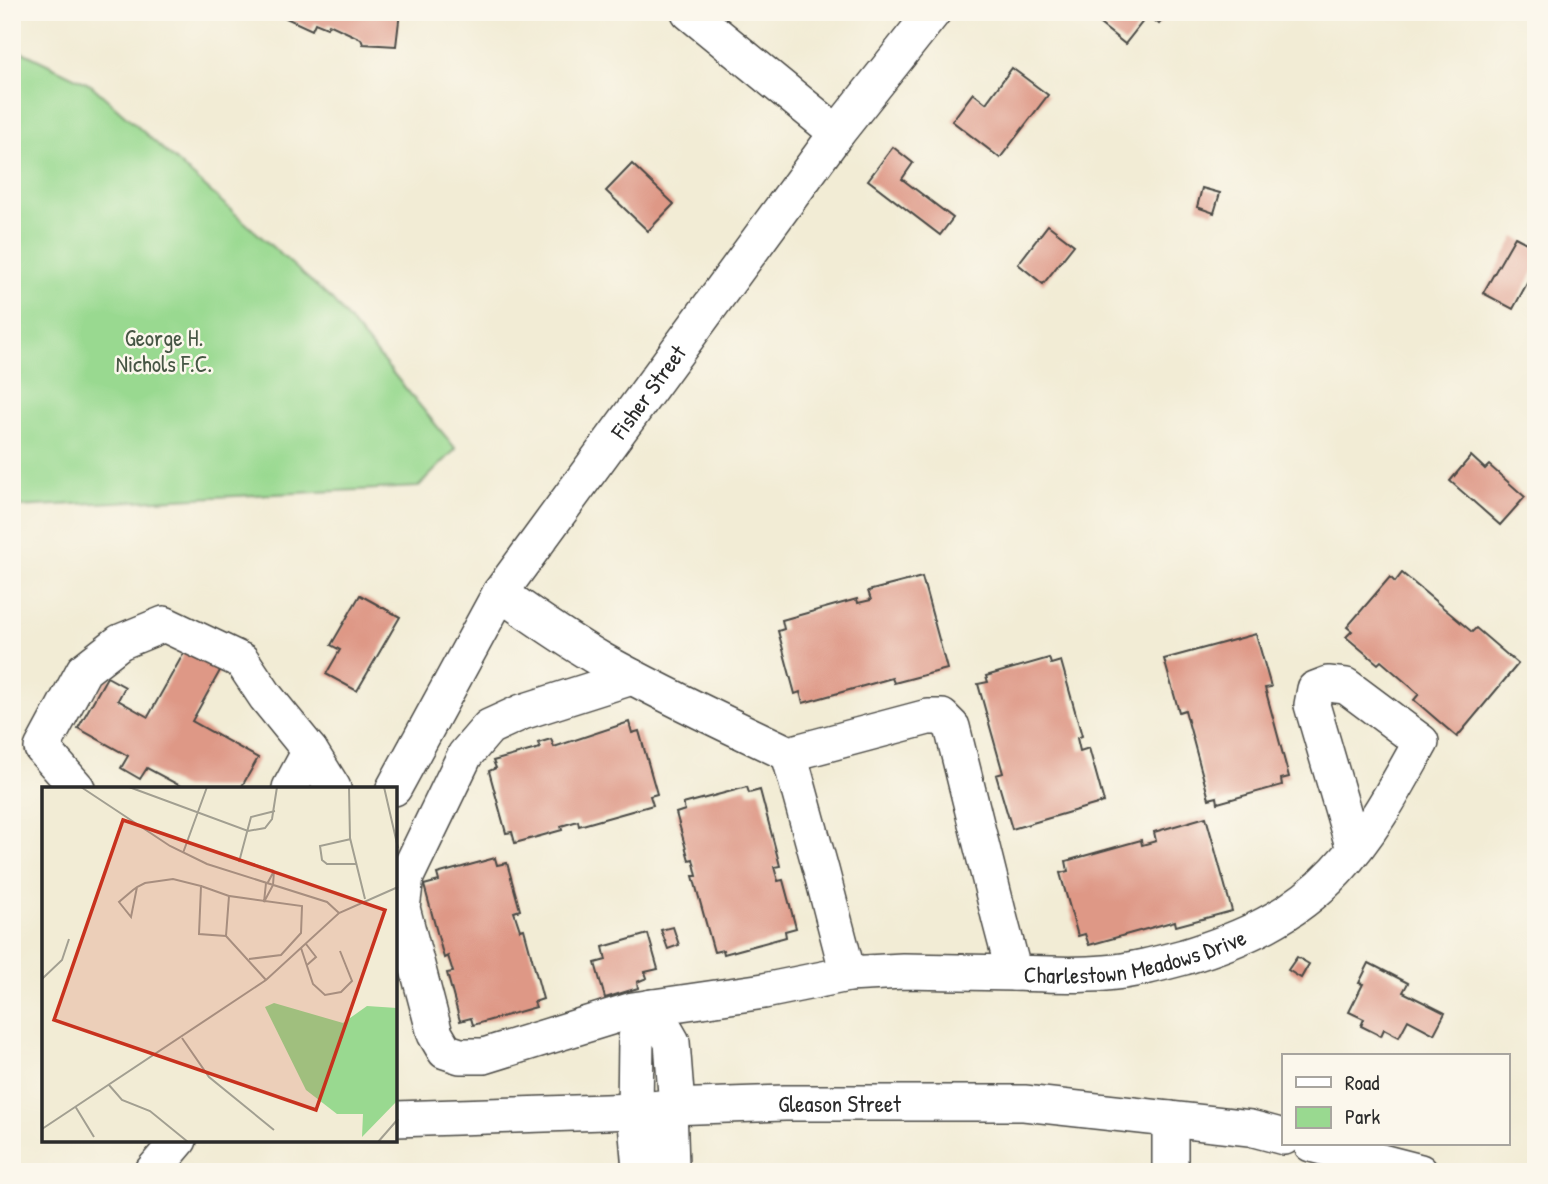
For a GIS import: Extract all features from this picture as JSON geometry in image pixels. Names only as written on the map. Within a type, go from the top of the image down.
[{"type":"street","points":[[689,12],[837,133]]},
{"type":"street","name":"Fisher Street","points":[[395,787],[500,593],[837,133],[933,12]]},
{"type":"street","points":[[500,593],[574,643],[632,677],[789,754],[848,974]]},
{"type":"street","points":[[75,787],[42,748],[84,670],[120,642],[164,624],[242,661],[310,751],[332,787]]},
{"type":"street","points":[[632,677],[523,712],[489,727],[464,755],[406,877],[402,908],[435,1034],[445,1051],[460,1056],[484,1056],[633,1010],[764,991],[848,974],[903,971],[1014,973]]},
{"type":"street","name":"Charlestown Meadows Drive","points":[[789,754],[928,717],[942,717],[953,727],[1014,973],[1077,975],[1119,971],[1177,959],[1236,940],[1282,916],[1328,879],[1354,849],[1389,800],[1422,742],[1346,686],[1328,684],[1315,689],[1312,705],[1354,849]]},
{"type":"street","points":[[291,787],[310,751]]},
{"type":"street","points":[[652,1007],[672,1042],[673,1107],[671,1166],[668,1172]]},
{"type":"street","points":[[643,1172],[640,1169],[635,1111],[636,1038],[652,1007]]},
{"type":"street","name":"Gleason Street","points":[[397,1119],[785,1103],[1024,1103],[1250,1128],[1282,1136]]},
{"type":"street","points":[[1170,1119],[1170,1172]]},
{"type":"street","points":[[152,1172],[177,1142]]},
{"type":"street","points":[[1319,1146],[1420,1172]]},
{"type":"green space","name":"George H. Nichols F.C.","points":[[12,47],[91,85],[333,301],[456,449],[418,487],[16,507],[12,511]]},
{"type":"building","points":[[289,12],[400,12],[396,46],[363,44],[361,39],[329,24],[327,28],[315,23],[312,30],[286,18]]},
{"type":"building","points":[[1085,12],[1168,12],[1159,24],[1148,15],[1125,44]]},
{"type":"building","points":[[1012,68],[1048,95],[1000,158],[952,121],[973,93],[986,103]]},
{"type":"building","points":[[893,147],[913,163],[902,179],[953,218],[940,235],[868,180]]},
{"type":"building","points":[[632,164],[674,204],[648,231],[606,191]]},
{"type":"building","points":[[1202,188],[1220,193],[1214,213],[1197,207]]},
{"type":"building","points":[[1048,225],[1074,245],[1043,284],[1018,264]]},
{"type":"building","points":[[1515,237],[1536,248],[1536,267],[1513,309],[1483,293]]},
{"type":"building","points":[[1471,456],[1485,469],[1489,465],[1525,497],[1500,525],[1450,481]]},
{"type":"building","points":[[1402,573],[1472,632],[1476,628],[1518,664],[1457,737],[1414,700],[1419,694],[1381,661],[1378,664],[1346,637],[1352,631],[1347,627],[1390,577],[1395,582]]},
{"type":"building","points":[[922,577],[947,669],[894,683],[892,678],[803,703],[800,692],[795,694],[778,631],[784,629],[782,620],[857,599],[858,603],[871,600],[868,591]]},
{"type":"building","points":[[360,595],[400,617],[357,691],[326,674],[340,650],[331,645]]},
{"type":"building","points":[[1256,634],[1271,687],[1265,688],[1289,777],[1281,779],[1282,785],[1218,803],[1217,797],[1209,799],[1185,710],[1179,712],[1164,659]]},
{"type":"building","points":[[186,649],[221,669],[192,721],[258,758],[242,787],[182,787],[147,768],[140,779],[121,768],[128,756],[78,728],[107,677],[125,687],[118,700],[148,717]]},
{"type":"building","points":[[1049,658],[1051,664],[1061,661],[1082,736],[1077,738],[1080,751],[1089,748],[1104,802],[1012,829],[996,775],[1003,773],[978,684],[988,682],[986,676]]},
{"type":"building","points":[[629,722],[632,733],[639,731],[657,794],[650,796],[653,805],[579,826],[578,821],[561,826],[562,830],[515,843],[512,832],[506,833],[489,771],[496,768],[493,761],[540,748],[538,743],[551,739],[554,747]]},
{"type":"building","points":[[747,787],[749,793],[760,790],[780,866],[774,867],[778,881],[783,880],[796,928],[785,931],[786,937],[724,954],[723,950],[714,952],[693,876],[697,876],[693,859],[689,860],[676,813],[685,810],[683,804]]},
{"type":"building","points":[[1206,817],[1232,911],[1176,926],[1175,921],[1089,945],[1085,934],[1078,936],[1060,873],[1068,871],[1066,861],[1141,840],[1142,845],[1156,841],[1154,832]]},
{"type":"building","points":[[495,858],[497,865],[507,863],[520,910],[514,912],[520,930],[524,929],[543,999],[534,1002],[536,1007],[473,1025],[471,1018],[460,1021],[447,973],[453,972],[448,956],[444,958],[424,885],[439,881],[437,874]]},
{"type":"building","points":[[673,927],[679,945],[668,949],[661,930]]},
{"type":"building","points":[[648,934],[658,969],[645,972],[647,978],[637,982],[638,988],[605,998],[595,963],[606,960],[603,947]]},
{"type":"building","points":[[1297,957],[1309,964],[1301,978],[1288,970]]},
{"type":"building","points":[[1369,963],[1408,983],[1403,992],[1445,1013],[1434,1034],[1408,1020],[1399,1037],[1384,1029],[1381,1036],[1361,1026],[1364,1019],[1349,1012],[1363,984],[1359,983]]}]
